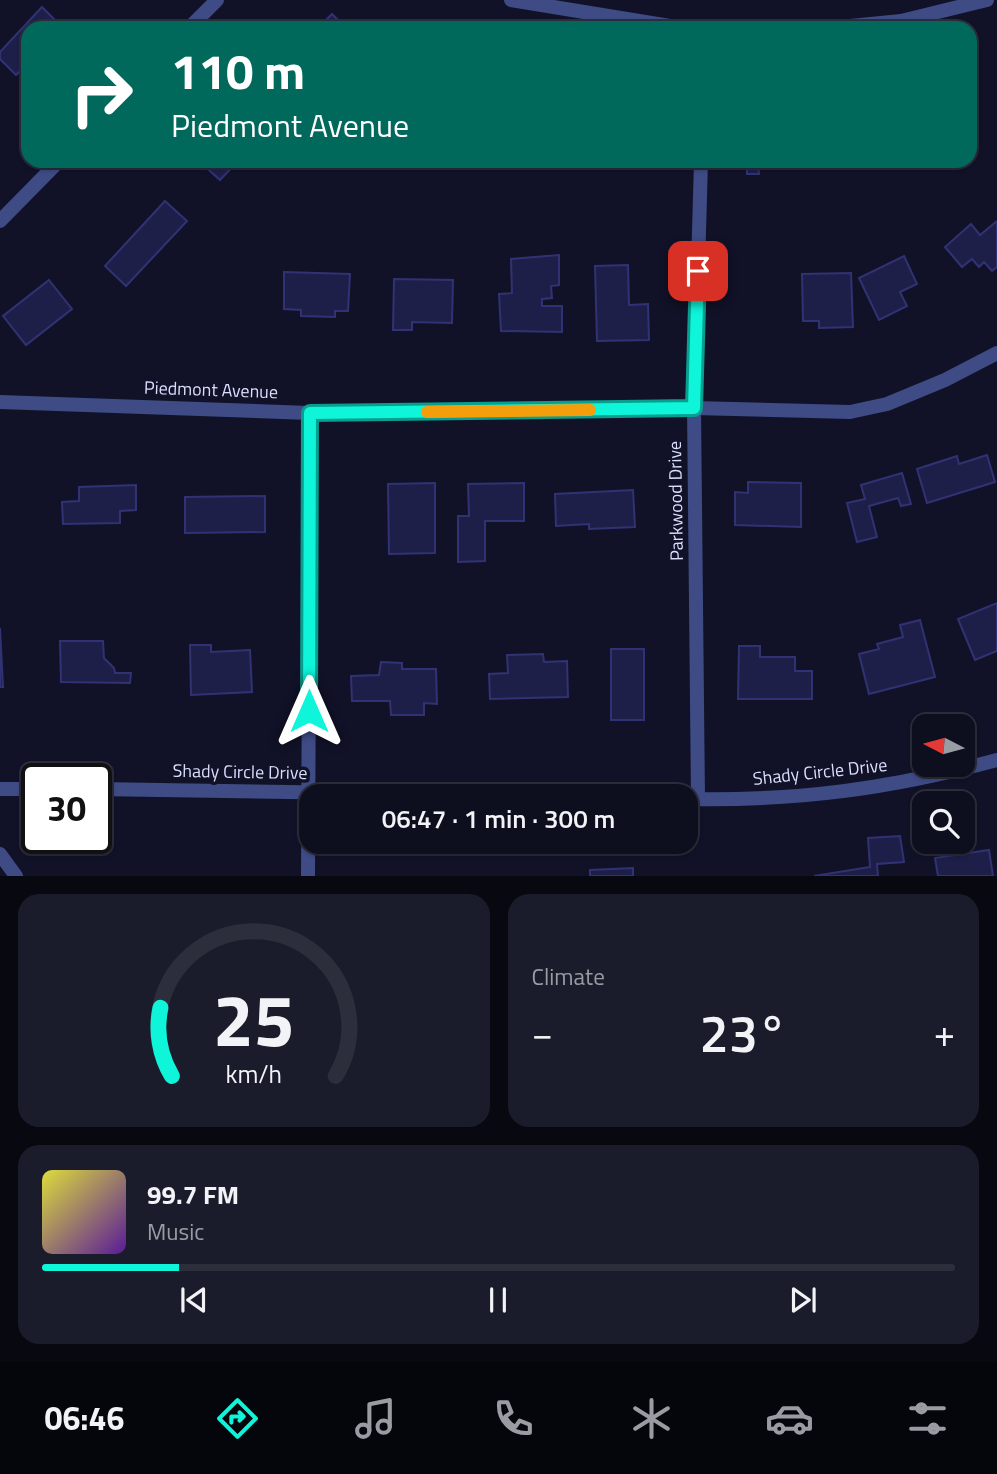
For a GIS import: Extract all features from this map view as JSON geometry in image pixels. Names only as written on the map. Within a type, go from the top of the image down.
[{"type":"street","points":[[196,21],[217,0]]},
{"type":"street","points":[[511,0],[639,21]]},
{"type":"street","points":[[901,21],[987,0]]},
{"type":"street","points":[[0,221],[52,168]]},
{"type":"street","name":"Parkwood Drive","points":[[692,784],[694,408],[701,168]]},
{"type":"street","name":"Piedmont Avenue","points":[[0,402],[310,413],[694,408],[850,412],[887,404],[945,380],[997,353]]},
{"type":"street","points":[[309,784],[310,413]]},
{"type":"street","name":"Shady Circle Drive","points":[[698,799],[769,799],[882,788],[997,760]]},
{"type":"street","points":[[0,789],[21,789]]},
{"type":"street","name":"Shady Circle Drive","points":[[112,789],[299,792]]},
{"type":"street","points":[[0,854],[16,876]]},
{"type":"street","points":[[308,854],[308,876]]},
{"type":"building","points":[[42,7],[56,21],[29,21]]},
{"type":"building","points":[[332,14],[339,21],[325,21]]},
{"type":"building","points":[[21,30],[21,70],[16,75],[0,59],[0,52]]},
{"type":"building","points":[[207,168],[231,168],[220,180]]},
{"type":"building","points":[[747,168],[758,168],[759,174],[747,174]]},
{"type":"building","points":[[165,201],[187,221],[126,286],[105,266]]},
{"type":"building","points":[[997,221],[997,267],[992,271],[984,262],[979,267],[972,259],[962,267],[945,247],[971,224],[980,235]]},
{"type":"building","points":[[559,255],[559,285],[551,286],[552,298],[542,299],[542,306],[562,306],[562,332],[501,331],[499,294],[512,293],[511,259]]},
{"type":"building","points":[[904,256],[917,284],[900,292],[907,306],[879,320],[859,278]]},
{"type":"building","points":[[628,265],[629,305],[648,304],[649,340],[597,341],[595,266]]},
{"type":"building","points":[[284,272],[350,274],[348,311],[335,311],[335,317],[301,316],[301,310],[284,309]]},
{"type":"building","points":[[851,273],[853,327],[819,328],[819,321],[803,321],[802,274]]},
{"type":"building","points":[[394,279],[453,280],[452,323],[412,322],[412,330],[393,330]]},
{"type":"building","points":[[49,280],[72,309],[26,345],[3,316]]},
{"type":"building","points":[[987,455],[995,482],[927,503],[917,469],[957,456],[959,464]]},
{"type":"building","points":[[902,473],[911,504],[901,506],[898,498],[869,506],[877,537],[857,542],[847,503],[865,499],[861,485]]},
{"type":"building","points":[[748,482],[801,483],[801,527],[735,525],[735,492],[748,493]]},
{"type":"building","points":[[435,483],[435,553],[389,554],[388,484]]},
{"type":"building","points":[[524,483],[524,521],[485,521],[485,561],[458,562],[458,516],[469,516],[468,484]]},
{"type":"building","points":[[136,485],[136,510],[120,511],[120,523],[63,524],[62,502],[79,501],[79,487]]},
{"type":"building","points":[[633,490],[635,527],[589,529],[589,524],[556,526],[555,494]]},
{"type":"building","points":[[265,496],[265,532],[185,533],[185,497]]},
{"type":"building","points":[[997,603],[997,651],[975,660],[958,619]]},
{"type":"building","points":[[920,620],[935,677],[869,694],[859,654],[879,649],[877,644],[903,637],[900,625]]},
{"type":"building","points":[[0,628],[3,687],[0,687]]},
{"type":"building","points":[[60,641],[103,641],[104,658],[114,668],[115,673],[131,673],[130,683],[61,682]]},
{"type":"building","points":[[190,645],[211,645],[211,652],[250,650],[252,692],[191,695]]},
{"type":"building","points":[[739,646],[760,646],[760,657],[795,657],[795,671],[812,671],[812,699],[738,699]]},
{"type":"building","points":[[611,649],[644,649],[644,720],[611,720]]},
{"type":"building","points":[[543,654],[544,662],[567,661],[568,697],[490,699],[489,674],[508,673],[507,655]]},
{"type":"building","points":[[381,662],[402,663],[402,669],[436,669],[437,704],[424,703],[424,715],[391,715],[390,701],[352,701],[351,676],[379,675]]},
{"type":"building","points":[[900,836],[904,862],[877,864],[878,876],[814,876],[870,867],[868,838]]},
{"type":"building","points":[[989,850],[993,876],[938,876],[935,858]]},
{"type":"building","points":[[633,868],[633,876],[590,876],[590,870]]},
{"type":"slow traffic","points":[[427,412],[590,410]]},
{"type":"route","points":[[309,711],[310,413],[694,408],[698,271]]}]
